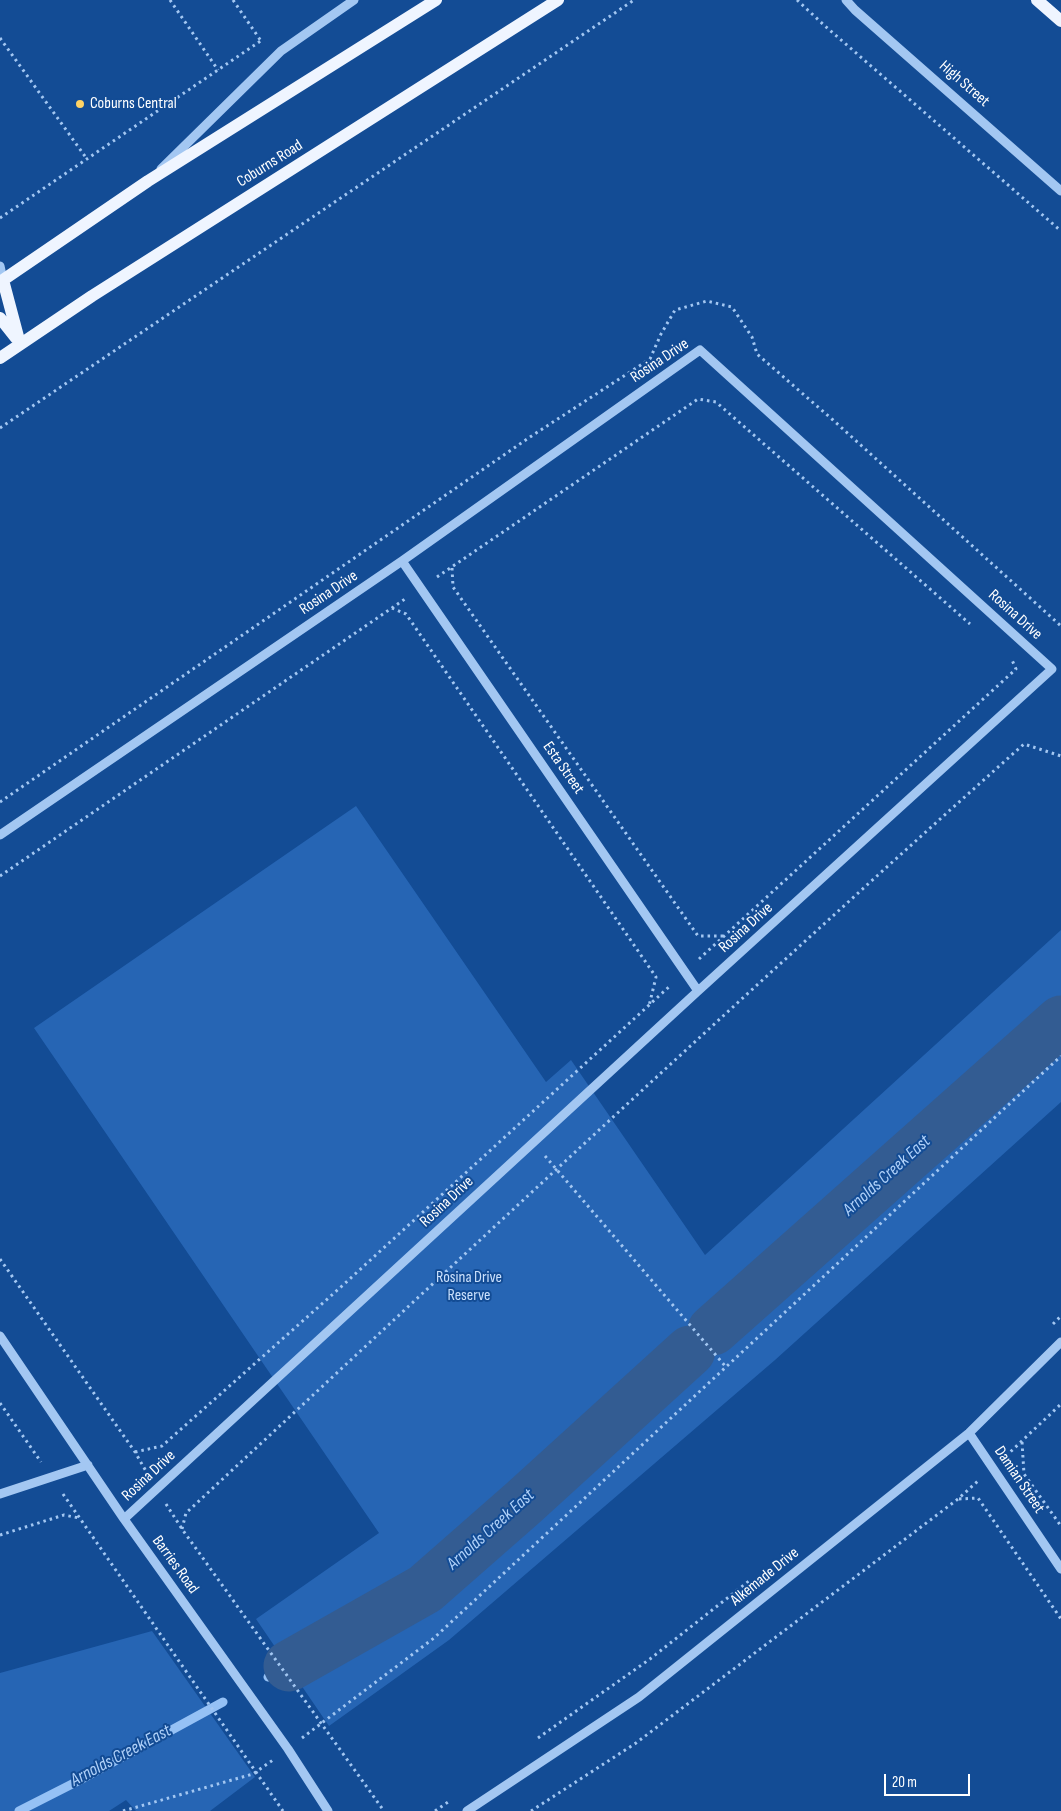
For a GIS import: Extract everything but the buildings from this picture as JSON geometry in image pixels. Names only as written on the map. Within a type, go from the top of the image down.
[{"type":"main road","points":[[20,344],[2,281],[148,181],[436,0]]},
{"type":"main road","name":"Coburns Road","points":[[0,358],[92,296],[558,0]]},
{"type":"main road","points":[[1037,0],[1061,22]]},
{"type":"main road","points":[[0,318],[20,344]]},
{"type":"street","points":[[148,181],[280,51],[354,0]]},
{"type":"street","name":"High Street","points":[[846,0],[1061,191]]},
{"type":"street","points":[[0,266],[2,281]]},
{"type":"street","name":"Rosina Drive","points":[[0,834],[402,561],[700,350],[1052,669],[698,991],[124,1520]]},
{"type":"street","name":"Esta Street","points":[[402,561],[698,991]]},
{"type":"street","name":"Barries Road","points":[[0,1336],[124,1520],[288,1749],[328,1811]]},
{"type":"street","name":"Alkemade Drive","points":[[467,1811],[639,1697],[970,1433],[1061,1342]]},
{"type":"street","name":"Damian Street","points":[[970,1433],[1061,1568]]},
{"type":"street","points":[[0,1494],[88,1465]]},
{"type":"path","points":[[170,0],[218,70]]},
{"type":"path","points":[[233,0],[261,41]]},
{"type":"path","points":[[0,428],[634,0]]},
{"type":"path","points":[[797,0],[1061,231]]},
{"type":"path","points":[[0,218],[268,36]]},
{"type":"path","points":[[0,38],[87,159]]},
{"type":"path","points":[[0,802],[514,448],[650,359],[661,334],[675,310],[707,301],[732,307],[752,337],[757,354],[1061,626]]},
{"type":"path","points":[[0,876],[698,399],[716,402],[975,628]]},
{"type":"path","points":[[452,567],[453,587],[698,936],[724,936]]},
{"type":"path","points":[[391,608],[406,614],[656,977],[648,1006]]},
{"type":"path","points":[[135,1452],[162,1446],[335,1293],[519,1125],[1016,669],[1012,660],[1005,654]]},
{"type":"path","points":[[182,1530],[186,1513],[557,1169],[1024,744],[1061,756]]},
{"type":"path","points":[[123,1811],[256,1772],[434,1638],[1061,1056]]},
{"type":"path","points":[[519,1125],[726,1367]]},
{"type":"path","points":[[0,1259],[135,1452],[182,1530],[384,1811]]},
{"type":"path","points":[[1048,1330],[1061,1316]]},
{"type":"path","points":[[0,1403],[283,1811]]},
{"type":"path","points":[[531,1811],[636,1743],[958,1500],[1061,1404]]},
{"type":"path","points":[[1022,1442],[1024,1474],[1061,1526]]},
{"type":"path","points":[[958,1500],[978,1498],[1061,1619]]},
{"type":"path","points":[[0,1535],[64,1515],[80,1518]]},
{"type":"path","points":[[531,1743],[650,1659],[750,1580]]},
{"type":"path","points":[[435,1811],[451,1800]]},
{"type":"green space","name":"Rosina Drive Reserve","points":[[356,806],[546,1082],[571,1060],[705,1255],[1061,930],[1061,1102],[775,1360],[449,1640],[329,1726],[256,1619],[379,1533],[34,1028]]},
{"type":"green space","points":[[152,1631],[255,1777],[210,1811],[136,1811],[126,1800],[109,1811],[0,1811],[0,1673]]},
{"type":"waterway","name":"Arnolds Creek East","points":[[713,1330],[1061,1021]]},
{"type":"waterway","name":"Arnolds Creek East","points":[[289,1666],[425,1589],[690,1351]]},
{"type":"waterway","name":"Arnolds Creek East","points":[[268,1677],[289,1666]]},
{"type":"waterway","name":"Arnolds Creek East","points":[[19,1811],[223,1702]]},
{"type":"place","name":"Coburns Central","points":[[80,104]]}]
